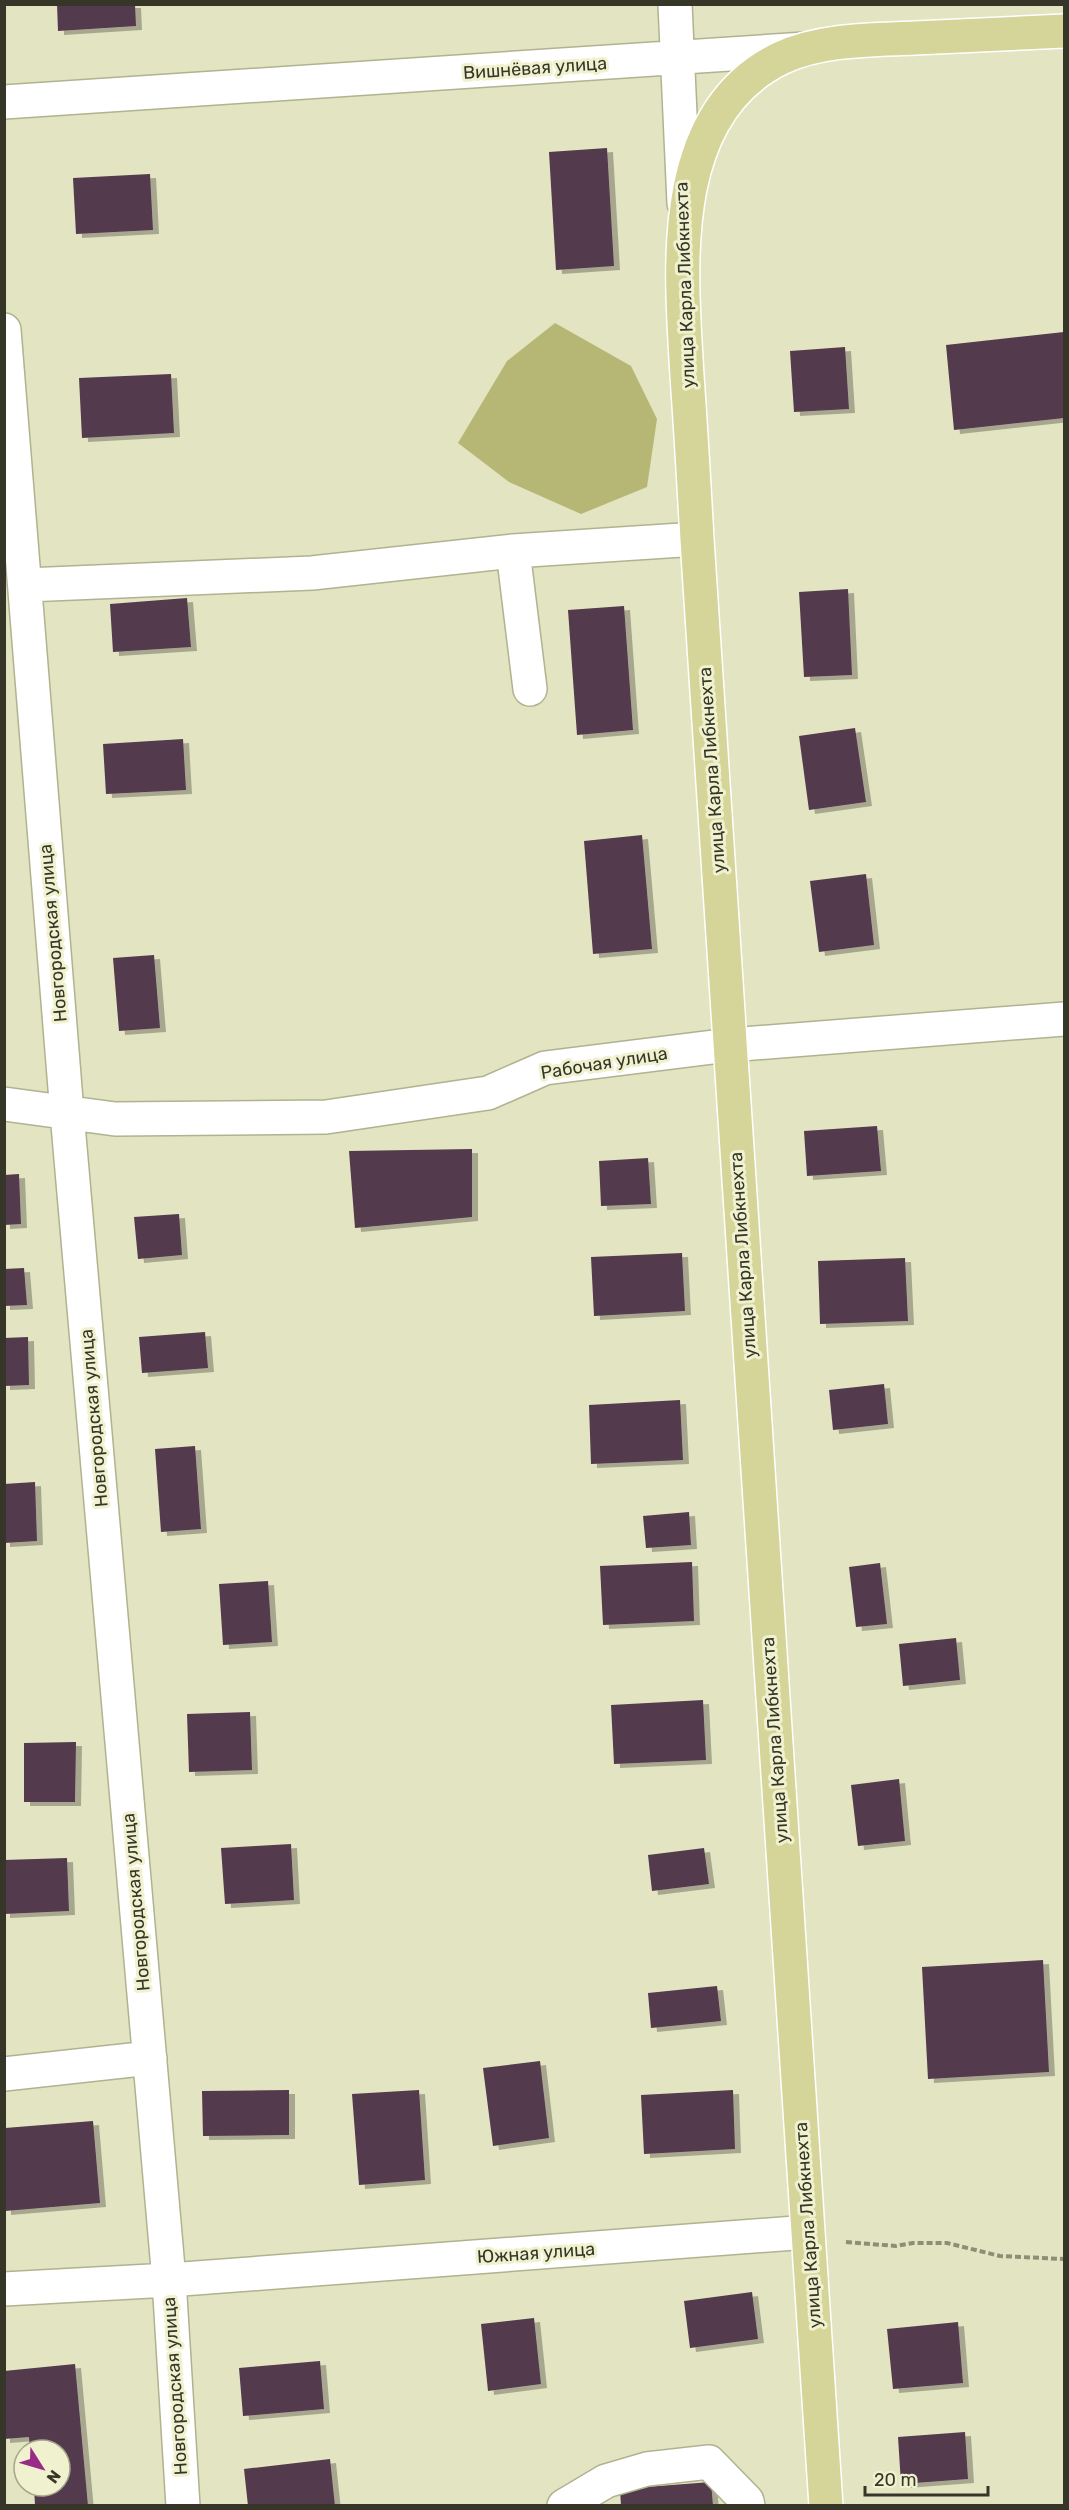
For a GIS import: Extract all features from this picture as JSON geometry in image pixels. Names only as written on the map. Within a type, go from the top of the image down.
[{"type":"main road","name":"Вишнёвая улица","points":[[809,48],[856,41],[1065,31]]},
{"type":"main road","points":[[684,216],[690,184],[700,153],[714,122],[754,75],[782,58],[809,48]]},
{"type":"main road","name":"улица Карла Либкнехта","points":[[684,216],[683,305],[697,539],[826,2505]]},
{"type":"street","name":"улица Карла Либкнехта","points":[[675,4],[684,216]]},
{"type":"street","name":"Вишнёвая улица","points":[[4,102],[677,59],[809,48]]},
{"type":"street","name":"Новгородская улица","points":[[4,330],[68,1113],[150,2058],[183,2505]]},
{"type":"street","points":[[26,585],[312,573],[513,551],[697,539]]},
{"type":"street","points":[[513,551],[530,688]]},
{"type":"street","name":"Рабочая улица","points":[[4,1104],[115,1119],[326,1118],[488,1093],[545,1068],[729,1045],[1065,1019]]},
{"type":"street","points":[[4,2074],[150,2058]]},
{"type":"street","name":"Южная улица","points":[[4,2289],[168,2280],[808,2232]]},
{"type":"street","points":[[564,2505],[606,2481],[647,2469],[709,2462],[747,2501],[748,2505]]},
{"type":"path","points":[[808,2232],[847,2242],[896,2246],[913,2243],[947,2243],[1000,2256],[1065,2259]]},
{"type":"shaded area","points":[[555,323],[631,366],[657,419],[647,487],[581,514],[509,482],[458,443],[507,361]]},
{"type":"building","points":[[57,4],[135,4],[136,26],[58,31]]},
{"type":"building","points":[[607,148],[614,266],[556,270],[549,152]]},
{"type":"building","points":[[150,174],[153,230],[76,234],[73,178]]},
{"type":"building","points":[[1064,332],[1064,418],[954,430],[946,345]]},
{"type":"building","points":[[845,347],[849,409],[794,412],[790,351]]},
{"type":"building","points":[[171,374],[174,433],[82,438],[79,378]]},
{"type":"building","points":[[848,589],[852,675],[804,677],[799,592]]},
{"type":"building","points":[[187,598],[191,647],[113,652],[110,604]]},
{"type":"building","points":[[624,606],[633,730],[577,735],[568,610]]},
{"type":"building","points":[[855,728],[866,802],[809,810],[799,736]]},
{"type":"building","points":[[183,739],[186,790],[106,794],[103,744]]},
{"type":"building","points":[[642,835],[652,949],[593,954],[584,841]]},
{"type":"building","points":[[866,874],[874,945],[819,952],[810,881]]},
{"type":"building","points":[[154,955],[160,1028],[119,1031],[113,958]]},
{"type":"building","points":[[877,1126],[881,1171],[807,1176],[804,1131]]},
{"type":"building","points":[[472,1149],[472,1217],[355,1228],[349,1151]]},
{"type":"building","points":[[648,1158],[651,1204],[601,1206],[599,1161]]},
{"type":"building","points":[[19,1174],[21,1224],[4,1225],[4,1175]]},
{"type":"building","points":[[179,1214],[182,1255],[138,1259],[134,1217]]},
{"type":"building","points":[[682,1253],[685,1311],[594,1316],[591,1257]]},
{"type":"building","points":[[905,1258],[908,1321],[820,1324],[818,1261]]},
{"type":"building","points":[[24,1268],[27,1305],[4,1306],[4,1269]]},
{"type":"building","points":[[205,1332],[208,1368],[142,1373],[139,1337]]},
{"type":"building","points":[[28,1337],[29,1385],[4,1386],[4,1338]]},
{"type":"building","points":[[884,1384],[888,1424],[833,1430],[829,1390]]},
{"type":"building","points":[[680,1400],[683,1460],[591,1464],[589,1405]]},
{"type":"building","points":[[195,1446],[201,1529],[161,1532],[155,1449]]},
{"type":"building","points":[[35,1482],[37,1541],[4,1543],[4,1484]]},
{"type":"building","points":[[689,1512],[691,1545],[646,1548],[643,1516]]},
{"type":"building","points":[[692,1562],[694,1621],[603,1625],[600,1566]]},
{"type":"building","points":[[880,1563],[887,1624],[856,1627],[849,1567]]},
{"type":"building","points":[[268,1581],[272,1642],[223,1645],[219,1584]]},
{"type":"building","points":[[956,1638],[960,1680],[903,1686],[899,1644]]},
{"type":"building","points":[[703,1700],[706,1760],[614,1764],[611,1705]]},
{"type":"building","points":[[250,1712],[252,1770],[189,1772],[187,1714]]},
{"type":"building","points":[[76,1742],[75,1802],[24,1802],[24,1743]]},
{"type":"building","points":[[899,1779],[905,1841],[858,1846],[851,1785]]},
{"type":"building","points":[[291,1844],[294,1900],[225,1904],[221,1848]]},
{"type":"building","points":[[704,1848],[709,1884],[652,1891],[648,1855]]},
{"type":"building","points":[[67,1858],[69,1911],[4,1914],[4,1860]]},
{"type":"building","points":[[1043,1960],[1049,2072],[928,2079],[922,1967]]},
{"type":"building","points":[[717,1986],[721,2021],[651,2028],[648,1993]]},
{"type":"building","points":[[540,2061],[549,2138],[493,2146],[483,2068]]},
{"type":"building","points":[[289,2090],[289,2135],[203,2136],[202,2091]]},
{"type":"building","points":[[419,2090],[425,2180],[359,2185],[352,2094]]},
{"type":"building","points":[[733,2090],[735,2149],[644,2154],[641,2095]]},
{"type":"building","points":[[93,2121],[100,2203],[5,2211],[5,2128]]},
{"type":"building","points":[[752,2292],[758,2339],[690,2348],[684,2301]]},
{"type":"building","points":[[534,2318],[541,2384],[488,2391],[481,2324]]},
{"type":"building","points":[[958,2322],[963,2383],[893,2389],[887,2329]]},
{"type":"building","points":[[320,2361],[324,2409],[243,2416],[239,2368]]},
{"type":"building","points":[[75,2364],[88,2506],[35,2506],[35,2498],[72,2498],[72,2438],[4,2439],[4,2371]]},
{"type":"building","points":[[965,2432],[968,2479],[901,2484],[898,2437]]},
{"type":"building","points":[[330,2459],[335,2506],[248,2506],[244,2469]]},
{"type":"building","points":[[711,2482],[713,2506],[621,2506],[620,2489]]}]
